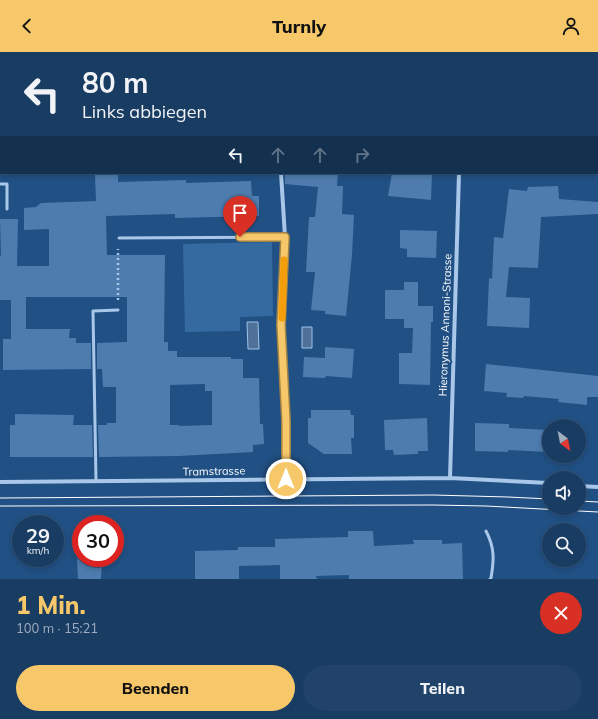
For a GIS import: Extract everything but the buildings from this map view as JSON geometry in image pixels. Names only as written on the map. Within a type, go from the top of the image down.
[{"type":"street","points":[[281,174],[285,237],[281,325],[286,421],[286,479]]},
{"type":"street","name":"Hieronymus Annoni-Strasse","points":[[450,478],[459,174]]},
{"type":"street","name":"Tramstrasse","points":[[0,482],[450,478],[542,483]]},
{"type":"street","points":[[586,486],[598,487]]},
{"type":"lane","points":[[0,184],[7,184],[7,209]]},
{"type":"lane","points":[[118,238],[285,237]]},
{"type":"lane","points":[[96,481],[93,312],[118,310]]},
{"type":"lane","points":[[486,531],[492,540],[494,560],[490,579]]},
{"type":"path","points":[[118,238],[118,310]]},
{"type":"shaded area","points":[[272,242],[273,316],[240,317],[240,331],[185,332],[183,244]]},
{"type":"shaded area","points":[[247,322],[258,322],[259,349],[248,349]]},
{"type":"shaded area","points":[[302,327],[312,327],[312,348],[302,348]]},
{"type":"tram line","points":[[0,498],[433,495],[542,499]]},
{"type":"tram line","points":[[586,501],[598,502]]},
{"type":"tram line","points":[[0,506],[433,505],[486,506],[598,512]]},
{"type":"slow traffic","points":[[282,318],[284,260]]},
{"type":"route","points":[[240,237],[285,237],[281,325],[286,421],[286,479]]}]
